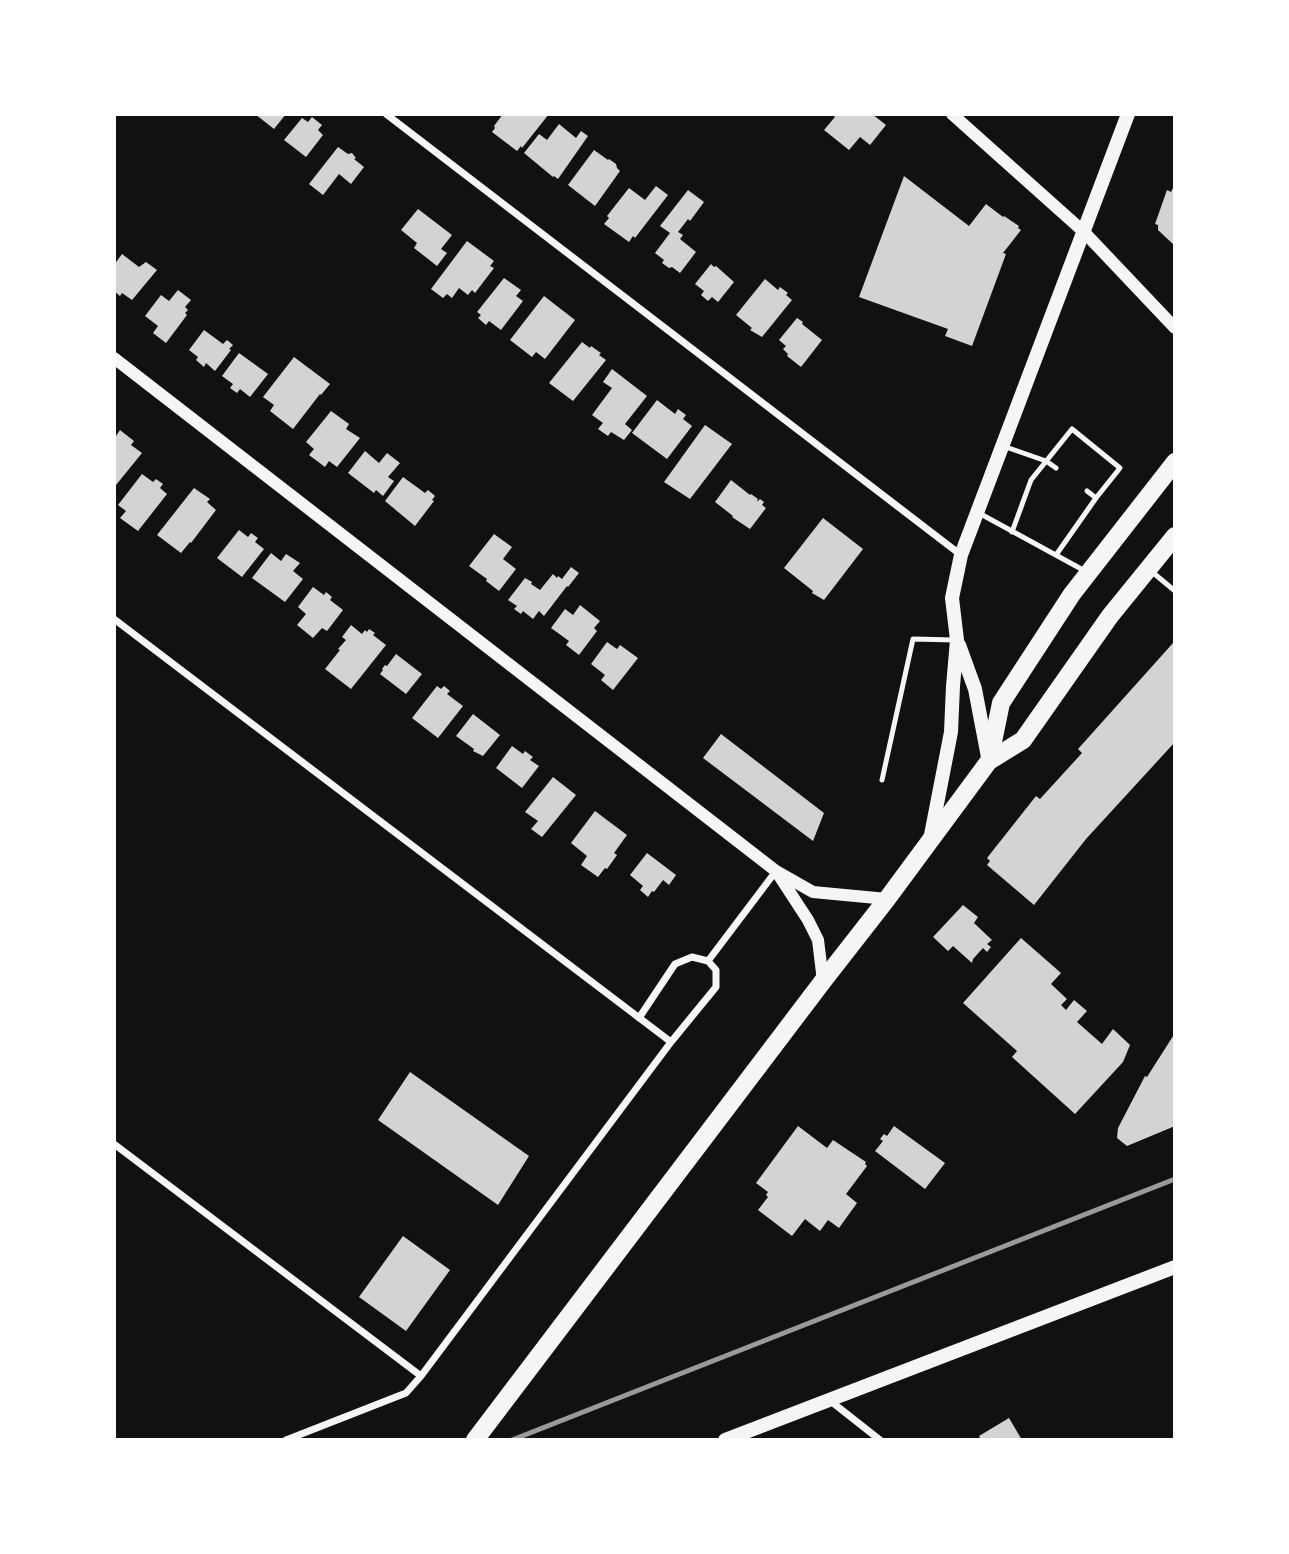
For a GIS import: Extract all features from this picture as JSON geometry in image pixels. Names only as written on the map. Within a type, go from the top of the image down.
[{"type":"main road","points":[[930,841],[951,732],[957,640],[952,598],[961,555],[1128,114]]},
{"type":"main road","points":[[989,761],[1001,704],[1072,594],[1175,463]]},
{"type":"main road","points":[[475,1440],[989,761],[1023,740],[1110,617],[1175,536]]},
{"type":"main road","points":[[957,640],[975,689],[989,761]]},
{"type":"main road","points":[[725,1440],[1175,1267]]},
{"type":"street","points":[[386,114],[961,555]]},
{"type":"street","points":[[952,114],[1084,232],[1175,328]]},
{"type":"street","points":[[114,358],[776,871],[813,892],[887,899]]},
{"type":"street","points":[[114,619],[671,1042]]},
{"type":"street","points":[[708,961],[776,871]]},
{"type":"street","points":[[776,871],[818,940],[823,981]]},
{"type":"street","points":[[286,1440],[406,1393],[421,1377],[671,1042],[716,986],[716,970],[708,961],[692,957],[675,964],[639,1018]]},
{"type":"street","points":[[114,1144],[421,1377]]},
{"type":"street","points":[[828,1399],[880,1440]]},
{"type":"lane","points":[[1012,532],[1031,481],[1072,429],[1120,468],[1056,555]]},
{"type":"lane","points":[[1003,446],[1046,461],[1056,468]]},
{"type":"lane","points":[[1087,491],[1096,498]]},
{"type":"lane","points":[[977,512],[1088,573]]},
{"type":"lane","points":[[1149,569],[1175,591]]},
{"type":"lane","points":[[882,780],[913,639],[957,640]]},
{"type":"building","points":[[255,114],[286,114],[274,129]]},
{"type":"building","points":[[503,114],[549,114],[517,151],[492,132]]},
{"type":"building","points":[[832,114],[872,114],[886,125],[870,145],[860,137],[849,150],[824,130],[835,117]]},
{"type":"building","points":[[312,117],[322,125],[318,130],[323,135],[306,157],[284,140],[302,118],[308,122]]},
{"type":"building","points":[[559,124],[576,138],[581,131],[588,136],[558,179],[524,153],[539,134],[547,140]]},
{"type":"building","points":[[338,147],[348,154],[352,153],[356,158],[354,159],[364,167],[351,184],[339,174],[323,195],[309,184]]},
{"type":"building","points":[[594,150],[616,164],[620,171],[595,206],[568,185]]},
{"type":"building","points":[[904,176],[969,226],[986,204],[1021,230],[1003,253],[1006,254],[972,346],[945,336],[948,329],[859,297]]},
{"type":"building","points":[[656,186],[668,195],[635,238],[633,236],[629,242],[604,224],[629,188],[645,200]]},
{"type":"building","points":[[1173,188],[1175,246],[1155,224],[1167,190],[1171,192]]},
{"type":"building","points":[[688,190],[704,202],[678,232],[683,235],[680,239],[696,252],[680,273],[662,263],[664,260],[655,253],[670,233],[660,226]]},
{"type":"building","points":[[418,209],[452,235],[441,249],[447,253],[437,266],[414,248],[417,243],[401,230]]},
{"type":"building","points":[[467,241],[494,261],[490,266],[494,268],[475,293],[472,290],[468,295],[459,288],[452,298],[447,294],[443,298],[431,289]]},
{"type":"building","points":[[122,254],[139,267],[146,262],[157,270],[132,300],[114,291],[114,265]]},
{"type":"building","points":[[711,264],[734,282],[718,302],[712,297],[708,301],[701,295],[704,291],[695,284]]},
{"type":"building","points":[[504,278],[521,290],[516,296],[523,301],[501,330],[489,321],[486,325],[478,318],[481,315],[477,312]]},
{"type":"building","points":[[765,279],[778,290],[780,287],[788,293],[786,295],[792,300],[762,337],[750,330],[752,328],[736,315]]},
{"type":"building","points":[[178,290],[191,300],[185,307],[188,310],[185,313],[187,315],[166,343],[153,333],[158,326],[145,316],[161,295],[169,301]]},
{"type":"building","points":[[544,296],[575,320],[545,359],[536,352],[532,357],[510,340]]},
{"type":"building","points":[[797,318],[822,340],[801,367],[787,356],[783,349],[786,346],[779,340]]},
{"type":"building","points":[[204,330],[223,344],[227,340],[233,345],[215,371],[206,363],[204,367],[196,360],[198,357],[189,350]]},
{"type":"building","points":[[582,342],[601,353],[599,355],[606,360],[573,401],[549,383]]},
{"type":"building","points":[[239,353],[268,374],[250,397],[240,389],[237,393],[230,388],[233,384],[222,376]]},
{"type":"building","points":[[294,357],[330,384],[293,429],[270,411],[274,405],[263,397]]},
{"type":"building","points":[[612,369],[647,396],[625,424],[632,430],[624,440],[611,432],[608,436],[598,429],[603,423],[592,415],[612,388],[603,382]]},
{"type":"building","points":[[657,400],[675,414],[678,409],[686,415],[683,419],[692,426],[667,459],[632,433]]},
{"type":"building","points":[[331,411],[349,424],[346,429],[360,438],[337,467],[329,461],[325,467],[309,455],[314,449],[306,442]]},
{"type":"building","points":[[705,425],[732,444],[690,499],[664,482]]},
{"type":"building","points":[[120,430],[134,441],[131,445],[142,453],[116,485],[114,439]]},
{"type":"building","points":[[365,451],[379,463],[387,453],[400,463],[388,477],[394,481],[383,496],[376,490],[374,493],[348,473]]},
{"type":"building","points":[[142,474],[153,482],[156,479],[163,484],[160,488],[167,494],[138,531],[120,518],[126,511],[118,505]]},
{"type":"building","points":[[403,477],[425,493],[428,490],[435,496],[415,526],[385,501]]},
{"type":"building","points":[[731,480],[758,499],[757,501],[760,499],[764,502],[762,505],[766,508],[750,529],[715,502]]},
{"type":"building","points":[[194,488],[210,499],[207,502],[216,510],[181,553],[157,535]]},
{"type":"building","points":[[823,518],[863,549],[824,600],[784,568]]},
{"type":"building","points":[[239,530],[248,537],[251,533],[258,538],[255,542],[264,549],[242,577],[217,558]]},
{"type":"building","points":[[494,534],[512,547],[503,559],[516,569],[499,591],[469,566]]},
{"type":"building","points":[[271,553],[281,561],[286,554],[300,563],[293,571],[303,579],[285,602],[252,578]]},
{"type":"building","points":[[571,567],[579,573],[544,616],[539,611],[533,619],[523,611],[521,614],[514,609],[517,606],[508,600],[525,578],[540,590],[553,574],[562,579]]},
{"type":"building","points":[[313,587],[324,595],[326,592],[332,597],[330,600],[343,610],[327,631],[322,628],[313,638],[297,625],[306,614],[298,607]]},
{"type":"building","points":[[580,605],[600,621],[594,628],[597,631],[579,655],[566,645],[569,641],[551,628],[565,609],[573,615]]},
{"type":"building","points":[[351,625],[362,634],[369,629],[386,645],[351,689],[325,669],[346,640],[342,637]]},
{"type":"building","points":[[607,642],[617,649],[620,645],[638,658],[613,690],[601,680],[605,675],[591,664]]},
{"type":"building","points":[[1173,643],[1175,742],[1086,839],[1034,905],[987,865],[990,861],[987,858],[1036,796],[1040,799],[1082,753],[1078,749]]},
{"type":"building","points":[[396,654],[422,674],[406,694],[380,674]]},
{"type":"building","points":[[437,686],[441,689],[444,686],[450,691],[447,694],[463,706],[438,738],[412,718]]},
{"type":"building","points":[[473,714],[500,735],[483,756],[456,736]]},
{"type":"building","points":[[721,734],[824,813],[813,841],[703,758]]},
{"type":"building","points":[[512,746],[523,754],[525,751],[533,757],[530,760],[539,766],[522,788],[496,768]]},
{"type":"building","points":[[553,777],[576,795],[542,837],[531,829],[538,821],[525,812]]},
{"type":"building","points":[[595,811],[627,835],[614,853],[617,855],[598,877],[581,865],[587,856],[571,843]]},
{"type":"building","points":[[647,853],[676,875],[669,885],[663,880],[648,897],[640,890],[643,886],[630,875]]},
{"type":"building","points":[[963,905],[978,917],[974,923],[992,940],[987,944],[991,947],[987,952],[983,948],[972,963],[953,946],[948,951],[933,937]]},
{"type":"building","points":[[1021,938],[1061,973],[1051,984],[1067,999],[1061,1005],[1066,1010],[1074,1000],[1087,1011],[1077,1022],[1102,1044],[1113,1029],[1130,1045],[1123,1062],[1075,1114],[1012,1057],[1017,1051],[963,1003]]},
{"type":"building","points":[[1175,1033],[1175,1126],[1127,1146],[1117,1138],[1118,1128],[1145,1076],[1147,1077]]},
{"type":"building","points":[[410,1072],[529,1156],[498,1205],[378,1120]]},
{"type":"building","points":[[798,1126],[827,1148],[833,1140],[866,1162],[867,1166],[846,1194],[857,1203],[839,1228],[828,1220],[820,1231],[805,1219],[792,1236],[758,1210],[768,1197],[768,1192],[756,1183]]},
{"type":"building","points":[[894,1126],[945,1163],[925,1189],[875,1151],[883,1141],[880,1139],[884,1134],[887,1136]]},
{"type":"building","points":[[403,1236],[450,1270],[406,1331],[359,1297]]},
{"type":"building","points":[[1009,1418],[1022,1440],[981,1440],[979,1436]]},
{"type":"railway","points":[[512,1440],[1175,1179]]}]
